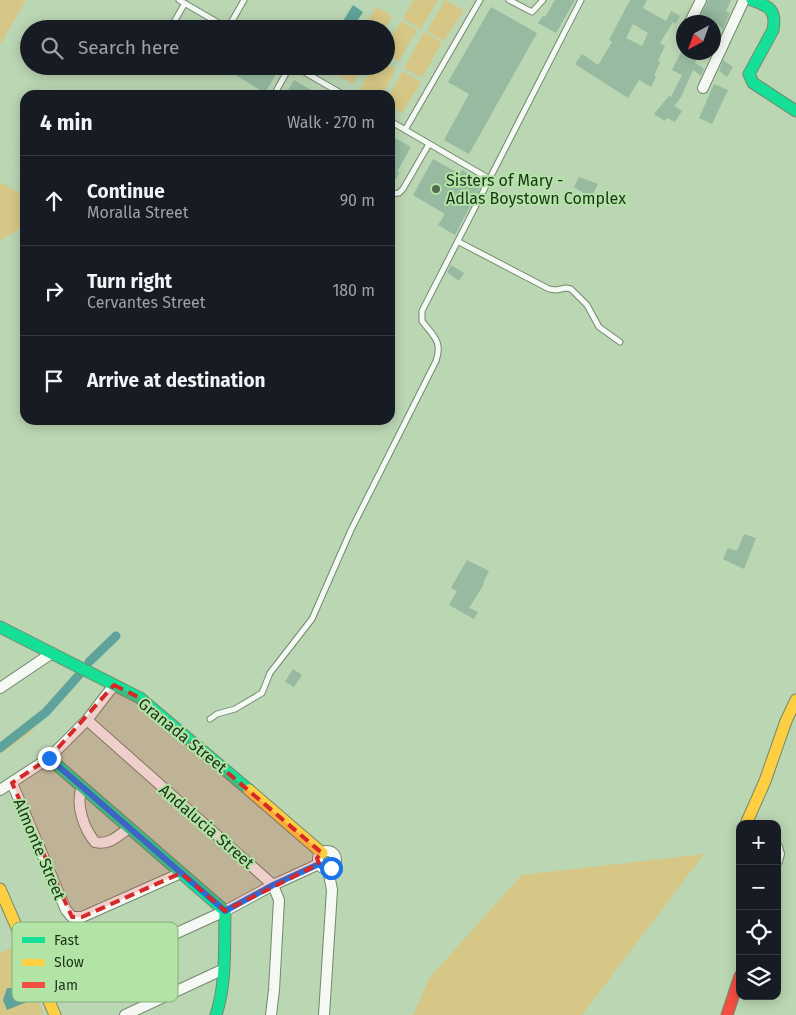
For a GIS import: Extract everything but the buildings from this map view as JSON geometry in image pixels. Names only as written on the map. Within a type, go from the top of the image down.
[{"type":"street","points":[[694,15],[701,0]]},
{"type":"street","points":[[703,88],[744,0]]},
{"type":"street","points":[[752,0],[771,9],[774,14],[775,24],[749,74],[753,83],[796,112]]},
{"type":"street","name":"Granada Street","points":[[0,628],[140,698],[158,711],[323,862]]},
{"type":"street","points":[[0,688],[52,654]]},
{"type":"street","points":[[0,790],[49,758],[86,720],[114,685]]},
{"type":"street","points":[[748,820],[796,700]]},
{"type":"street","name":"Andalucia Street","points":[[86,720],[273,885]]},
{"type":"street","points":[[49,758],[225,911]]},
{"type":"street","name":"Almonte Street","points":[[12,782],[66,910],[72,917],[82,917],[180,873]]},
{"type":"street","points":[[82,787],[79,798],[81,811],[89,833],[96,842],[110,841],[129,828]]},
{"type":"street","points":[[178,932],[323,862],[332,890],[324,1015]]},
{"type":"street","points":[[271,1015],[279,900],[273,885]]},
{"type":"street","points":[[0,889],[14,922]]},
{"type":"street","points":[[216,1015],[220,1004],[224,969],[225,911]]},
{"type":"street","points":[[178,990],[224,969]]},
{"type":"street","points":[[727,1015],[736,988]]},
{"type":"street","points":[[49,1002],[55,1015]]},
{"type":"street","points":[[125,1015],[153,1002]]},
{"type":"lane","points":[[179,0],[215,20]]},
{"type":"lane","points":[[233,20],[244,0]]},
{"type":"lane","points":[[405,130],[480,0]]},
{"type":"lane","points":[[509,0],[532,12],[543,0]]},
{"type":"lane","points":[[210,719],[218,714],[235,709],[262,693],[270,673],[312,619],[351,530],[439,354],[434,334],[422,321],[422,311],[459,242],[581,0]]},
{"type":"lane","points":[[175,20],[185,3]]},
{"type":"lane","points":[[277,90],[285,75]]},
{"type":"lane","points":[[310,75],[335,90]]},
{"type":"lane","points":[[395,124],[488,178]]},
{"type":"lane","points":[[395,193],[399,193],[403,189],[429,144]]},
{"type":"lane","points":[[459,242],[549,289],[570,289],[587,305],[599,327],[620,342]]},
{"type":"path","points":[[45,0],[45,20]]},
{"type":"path","points":[[42,90],[47,75]]},
{"type":"path","points":[[45,86],[51,90]]},
{"type":"path","points":[[20,126],[11,140],[8,155],[9,163],[20,176]]},
{"type":"path","points":[[67,922],[77,918]]},
{"type":"highlighted area","points":[[114,685],[140,698],[322,853],[317,858],[319,864],[225,911],[181,873],[82,917],[72,917],[12,783],[49,758]]},
{"type":"shaded area","points":[[0,0],[26,0],[0,45]]},
{"type":"shaded area","points":[[413,0],[438,0],[421,29],[403,19]]},
{"type":"shaded area","points":[[445,0],[464,10],[444,41],[427,31]]},
{"type":"shaded area","points":[[376,7],[392,16],[390,20],[368,20]]},
{"type":"shaded area","points":[[401,21],[417,30],[399,61],[395,59],[395,31]]},
{"type":"shaded area","points":[[424,32],[442,42],[422,78],[404,68]]},
{"type":"shaded area","points":[[403,71],[421,82],[402,113],[395,109],[395,90],[392,90]]},
{"type":"shaded area","points":[[338,75],[358,75],[353,84]]},
{"type":"shaded area","points":[[368,75],[393,75],[385,90],[360,89]]},
{"type":"shaded area","points":[[0,182],[20,193],[20,229],[0,240]]},
{"type":"shaded area","points":[[76,674],[81,676],[30,733],[0,754],[0,742],[45,710]]},
{"type":"shaded area","points":[[704,854],[582,1015],[413,1015],[430,977],[522,875]]},
{"type":"shaded area","points":[[12,948],[12,1002],[39,1002],[44,1013],[40,1015],[0,1015],[0,953]]},
{"type":"water","points":[[353,5],[363,12],[358,20],[344,20]]},
{"type":"water","points":[[7,988],[12,988],[12,1002],[27,1002],[7,1010],[3,1000]]},
{"type":"waterway","points":[[89,662],[116,636]]},
{"type":"waterway","points":[[0,748],[46,712],[79,675]]},
{"type":"traffic: fast","points":[[752,0],[763,4],[773,13],[774,23],[773,30],[749,74],[753,83],[796,111]]},
{"type":"traffic: fast","points":[[0,627],[140,698],[249,790]]},
{"type":"traffic: fast","points":[[49,758],[225,911],[222,989],[216,1015]]},
{"type":"traffic: slow","points":[[748,820],[796,700]]},
{"type":"traffic: slow","points":[[249,790],[322,853]]},
{"type":"traffic: slow","points":[[0,889],[14,922]]},
{"type":"traffic: slow","points":[[49,1002],[55,1015]]},
{"type":"traffic: jam","points":[[727,1015],[736,988]]},
{"type":"place","name":"Sisters of Mary - Adlas Boystown Complex","points":[[436,189]]},
{"type":"route","points":[[49,758],[225,911],[273,885],[319,864],[323,868],[331,868]]}]
